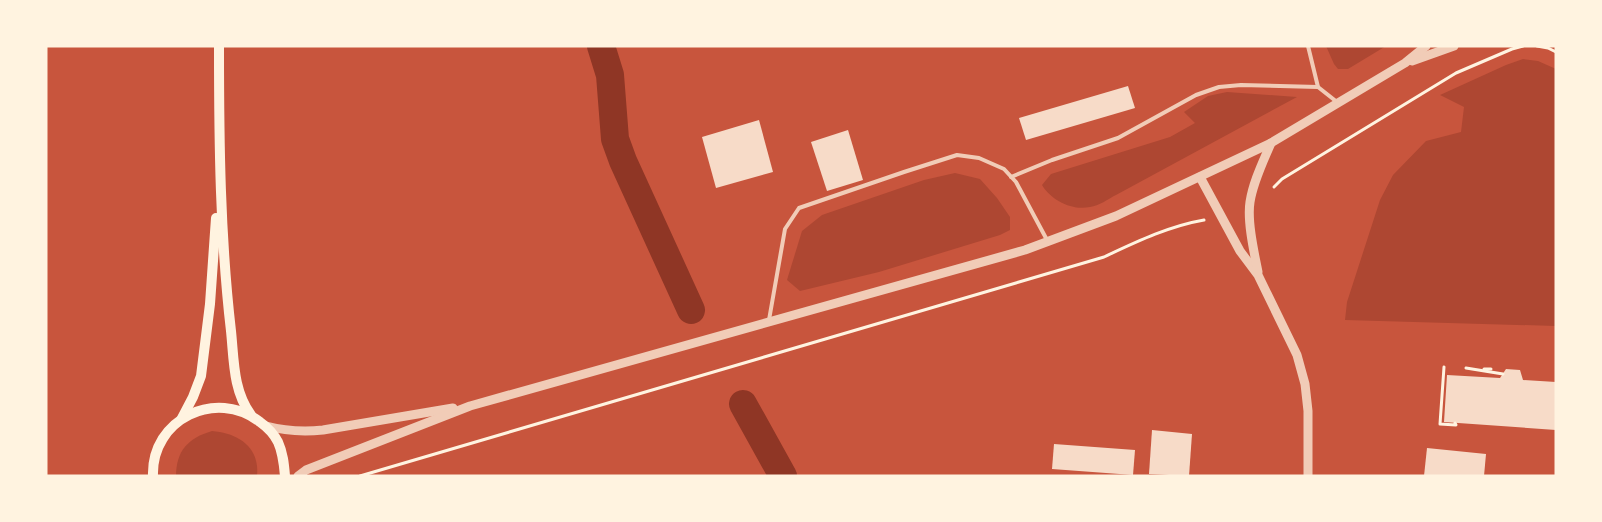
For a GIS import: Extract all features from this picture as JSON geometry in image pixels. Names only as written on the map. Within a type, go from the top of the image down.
[{"type":"main road","points":[[219,46],[219,174],[225,283],[238,388],[244,406],[251,415]]},
{"type":"main road","points":[[182,418],[201,376],[210,304],[219,174]]},
{"type":"main road","points":[[153,476],[156,452],[166,433],[182,418],[199,410],[217,407],[236,409],[251,415],[266,426],[277,441],[284,458],[285,476]]},
{"type":"street","points":[[298,476],[306,470],[470,406],[1025,250],[1116,216],[1271,143],[1340,104],[1404,64],[1426,46]]},
{"type":"street","points":[[1404,64],[1454,46]]},
{"type":"street","points":[[1258,275],[1252,236],[1250,203],[1258,175],[1271,143]]},
{"type":"street","points":[[1200,177],[1240,251],[1258,275],[1297,355],[1305,384],[1308,412],[1308,476]]},
{"type":"street","points":[[266,426],[302,432],[323,430],[470,406]]},
{"type":"lane","points":[[1308,46],[1318,87]]},
{"type":"lane","points":[[1011,176],[1118,138],[1196,95],[1219,87],[1259,85],[1318,87],[1340,104]]},
{"type":"lane","points":[[769,323],[785,228],[799,208],[957,156],[979,158],[1004,169],[1016,182],[1047,242]]},
{"type":"path","points":[[1537,46],[1556,52]]},
{"type":"path","points":[[1444,367],[1440,424],[1456,425],[1456,422]]},
{"type":"path","points":[[1491,369],[1466,368],[1503,374]]},
{"type":"shaded area","points":[[1326,46],[1386,46],[1348,69],[1338,69]]},
{"type":"shaded area","points":[[1523,59],[1538,61],[1556,69],[1556,326],[1345,320],[1347,302],[1380,200],[1393,175],[1426,141],[1461,132],[1464,107],[1440,95]]},
{"type":"shaded area","points":[[1227,92],[1297,97],[1097,205],[1083,208],[1069,206],[1056,200],[1042,185],[1051,174],[1170,137],[1195,123],[1184,112],[1208,96]]},
{"type":"shaded area","points":[[955,173],[980,179],[997,198],[1010,217],[1010,230],[1000,235],[879,272],[800,291],[787,280],[802,231],[822,215],[924,180]]},
{"type":"shaded area","points":[[212,431],[222,432],[245,443],[255,457],[257,476],[176,476],[178,459],[185,447],[196,437]]},
{"type":"building","points":[[1128,86],[1135,108],[1026,140],[1019,118]]},
{"type":"building","points":[[759,120],[773,172],[716,188],[702,137]]},
{"type":"building","points":[[848,130],[863,180],[827,191],[811,142]]},
{"type":"building","points":[[1506,369],[1520,370],[1523,380],[1556,382],[1556,430],[1444,422],[1447,375],[1500,378]]},
{"type":"building","points":[[1152,430],[1192,434],[1189,476],[1149,474]]},
{"type":"building","points":[[1054,444],[1135,450],[1133,475],[1052,469]]},
{"type":"building","points":[[1427,448],[1486,454],[1484,476],[1424,476]]},
{"type":"waterway","points":[[601,46],[610,75],[615,139],[623,161],[691,310]]},
{"type":"waterway","points":[[743,404],[783,476]]}]
